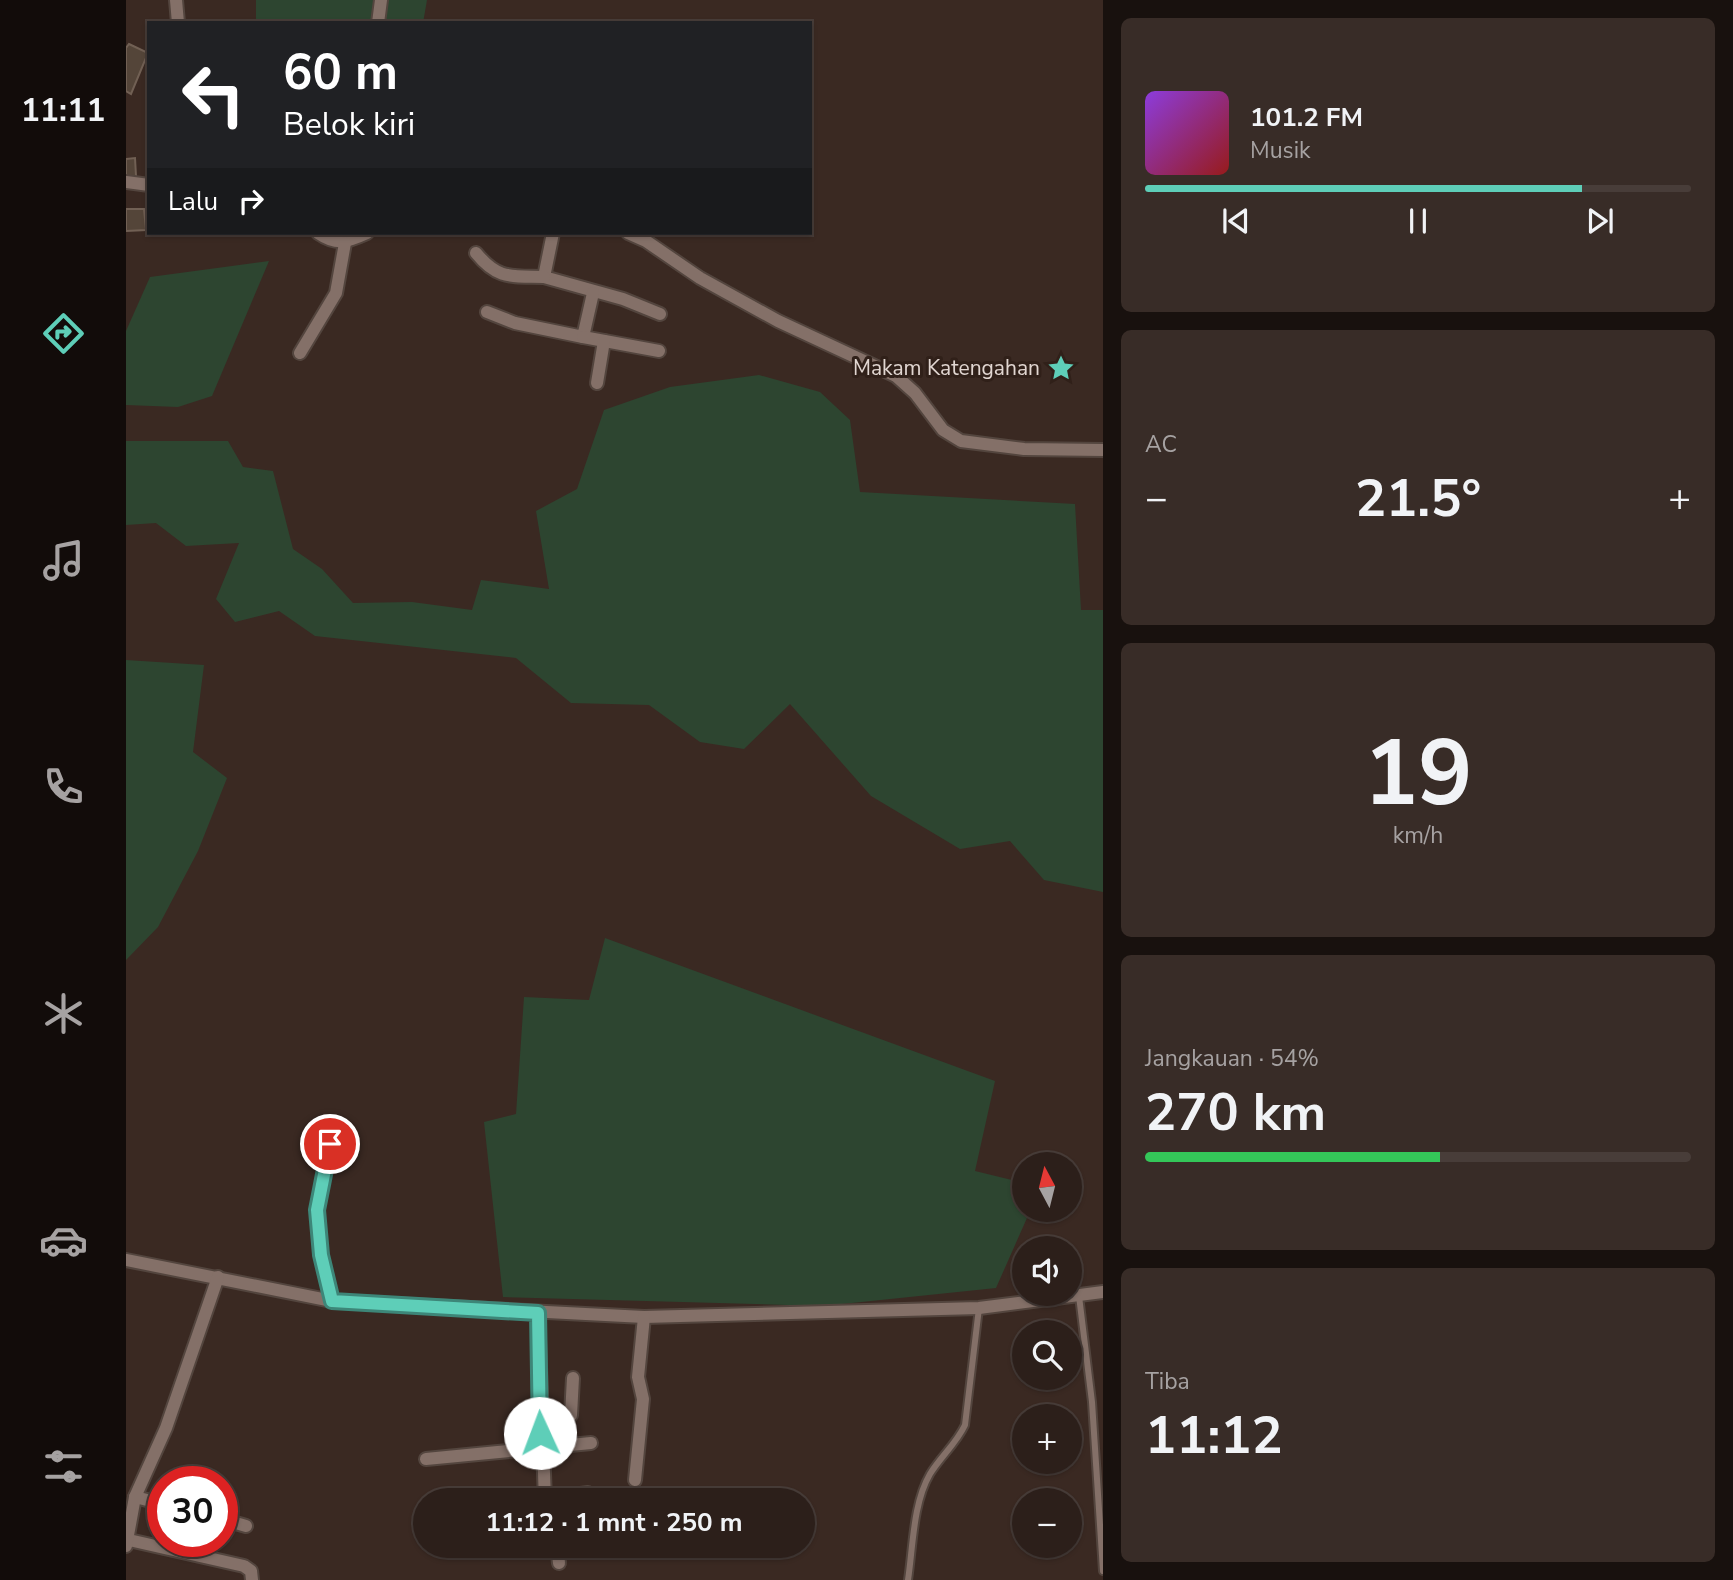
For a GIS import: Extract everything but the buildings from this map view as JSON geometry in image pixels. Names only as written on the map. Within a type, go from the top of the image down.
[{"type":"street","points":[[176,0],[178,21]]},
{"type":"street","points":[[378,21],[381,0]]},
{"type":"street","points":[[126,182],[147,185]]},
{"type":"street","points":[[322,235],[337,243],[345,243],[363,235]]},
{"type":"street","points":[[544,278],[553,235]]},
{"type":"street","points":[[631,235],[778,321],[896,376],[915,393],[943,430],[961,441],[1024,449],[1103,450]]},
{"type":"street","points":[[300,353],[337,293],[345,243]]},
{"type":"street","points":[[476,253],[489,269],[499,275],[544,278],[623,299],[660,314]]},
{"type":"street","points":[[583,337],[593,293]]},
{"type":"street","points":[[487,312],[515,323],[659,351]]},
{"type":"street","points":[[597,383],[604,341]]},
{"type":"street","points":[[126,1260],[143,1266],[218,1277],[332,1301],[538,1313],[644,1317],[979,1308],[1012,1304]]},
{"type":"street","points":[[218,1277],[166,1428],[135,1497],[127,1543],[244,1566],[251,1571],[252,1580]]},
{"type":"street","points":[[1082,1296],[1103,1292]]},
{"type":"street","points":[[538,1313],[544,1488]]},
{"type":"street","points":[[635,1480],[643,1399],[638,1377],[644,1317]]},
{"type":"street","points":[[540,1418],[571,1415],[573,1378]]},
{"type":"street","points":[[426,1459],[592,1443]]},
{"type":"street","points":[[135,1497],[147,1500]]},
{"type":"street","points":[[238,1524],[246,1526]]},
{"type":"street","points":[[558,1558],[559,1563]]},
{"type":"lane","points":[[330,1144],[317,1210],[321,1255],[332,1301]]},
{"type":"lane","points":[[1080,1306],[1092,1402],[1103,1571]]},
{"type":"lane","points":[[908,1580],[922,1493],[930,1474],[957,1441],[965,1425],[979,1308]]},
{"type":"green space","points":[[256,0],[427,0],[423,21],[256,21]]},
{"type":"green space","points":[[269,261],[212,396],[178,407],[126,405],[126,331],[150,277]]},
{"type":"green space","points":[[759,375],[820,392],[850,420],[860,492],[1075,504],[1081,610],[1103,610],[1103,892],[1044,880],[1010,841],[960,849],[871,796],[790,704],[744,749],[700,742],[649,705],[571,703],[516,658],[315,636],[279,611],[235,622],[216,599],[239,543],[186,546],[156,523],[126,525],[126,441],[228,441],[243,467],[273,471],[293,549],[322,569],[353,603],[412,602],[472,610],[481,580],[549,589],[536,511],[577,489],[604,410],[670,387]]},
{"type":"green space","points":[[126,660],[204,665],[193,752],[227,778],[198,851],[158,927],[126,960]]},
{"type":"green space","points":[[605,938],[995,1081],[975,1171],[1012,1180],[1012,1222],[1025,1222],[1019,1236],[1012,1236],[1012,1252],[996,1288],[823,1306],[503,1297],[484,1122],[516,1114],[524,997],[589,1000]]},
{"type":"place","name":"Makam Katengahan","points":[[1061,368]]},
{"type":"route","points":[[330,1144],[317,1210],[321,1255],[332,1301],[538,1313],[540,1433]]}]
